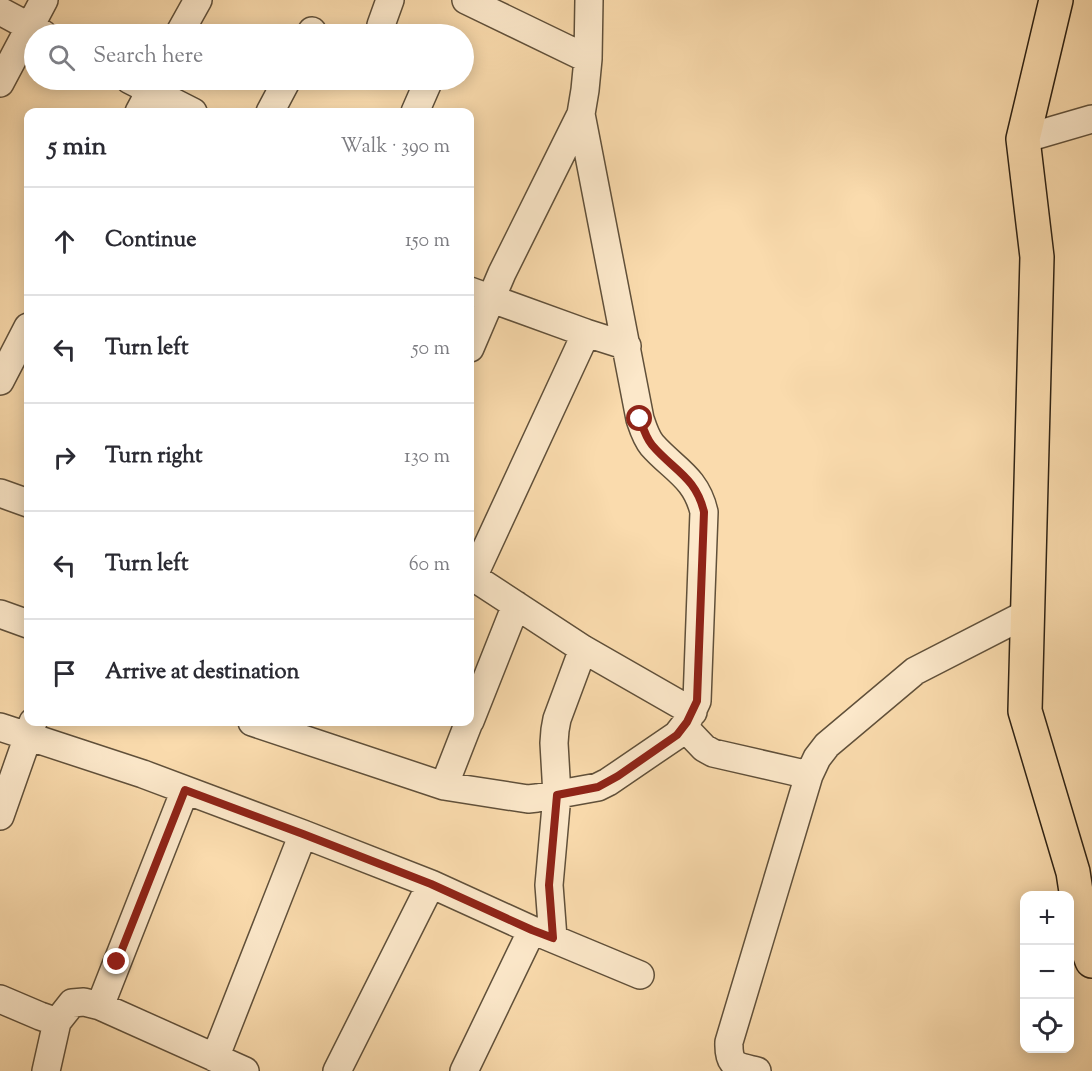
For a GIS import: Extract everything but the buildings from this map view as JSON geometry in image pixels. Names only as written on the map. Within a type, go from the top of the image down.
[{"type":"main road","points":[[1056,0],[1023,139],[1036,257],[1025,711],[1073,872],[1083,937],[1092,961]]},
{"type":"street","points":[[38,24],[44,0]]},
{"type":"street","points":[[185,24],[198,0]]},
{"type":"street","points":[[381,24],[390,0]]},
{"type":"street","points":[[466,0],[588,59]]},
{"type":"street","points":[[474,327],[480,295],[581,114],[588,59],[589,0]]},
{"type":"street","points":[[0,11],[24,24]]},
{"type":"street","points":[[0,83],[24,48]]},
{"type":"street","points":[[144,90],[184,108]]},
{"type":"street","points":[[272,108],[282,90]]},
{"type":"street","points":[[417,108],[425,90]]},
{"type":"street","points":[[264,726],[444,786],[528,799],[598,787],[677,735],[688,720],[697,701],[704,512],[701,499],[694,488],[684,475],[651,444],[644,433],[581,114]]},
{"type":"street","points":[[1023,139],[1092,119]]},
{"type":"street","points":[[480,295],[627,346]]},
{"type":"street","points":[[474,570],[586,333]]},
{"type":"street","points":[[10,366],[24,336]]},
{"type":"street","points":[[0,493],[24,502]]},
{"type":"street","points":[[474,578],[688,720],[704,748],[713,753],[809,775]]},
{"type":"street","points":[[477,682],[516,605]]},
{"type":"street","points":[[757,1071],[740,1067],[732,1062],[728,1053],[729,1042],[809,775],[817,758],[827,745],[915,671],[1028,613]]},
{"type":"street","points":[[0,614],[24,623]]},
{"type":"street","points":[[464,1071],[543,934],[557,795],[555,730],[583,649]]},
{"type":"street","points":[[444,786],[467,726]]},
{"type":"street","points":[[0,727],[30,728],[143,774],[431,884],[640,975]]},
{"type":"street","points":[[0,816],[30,728]]},
{"type":"street","points":[[100,1006],[185,790]]},
{"type":"street","points":[[214,1058],[303,834]]},
{"type":"street","points":[[337,1071],[431,884]]},
{"type":"street","points":[[0,999],[57,1022]]},
{"type":"street","points":[[46,1071],[57,1022],[72,1004],[84,1002],[100,1006],[245,1071]]},
{"type":"route","points":[[117,962],[185,790],[431,884],[553,938],[549,885],[557,795],[598,787],[618,776],[677,735],[693,712],[697,701],[704,512],[701,499],[694,488],[684,475],[651,444],[644,433],[640,419]]}]
